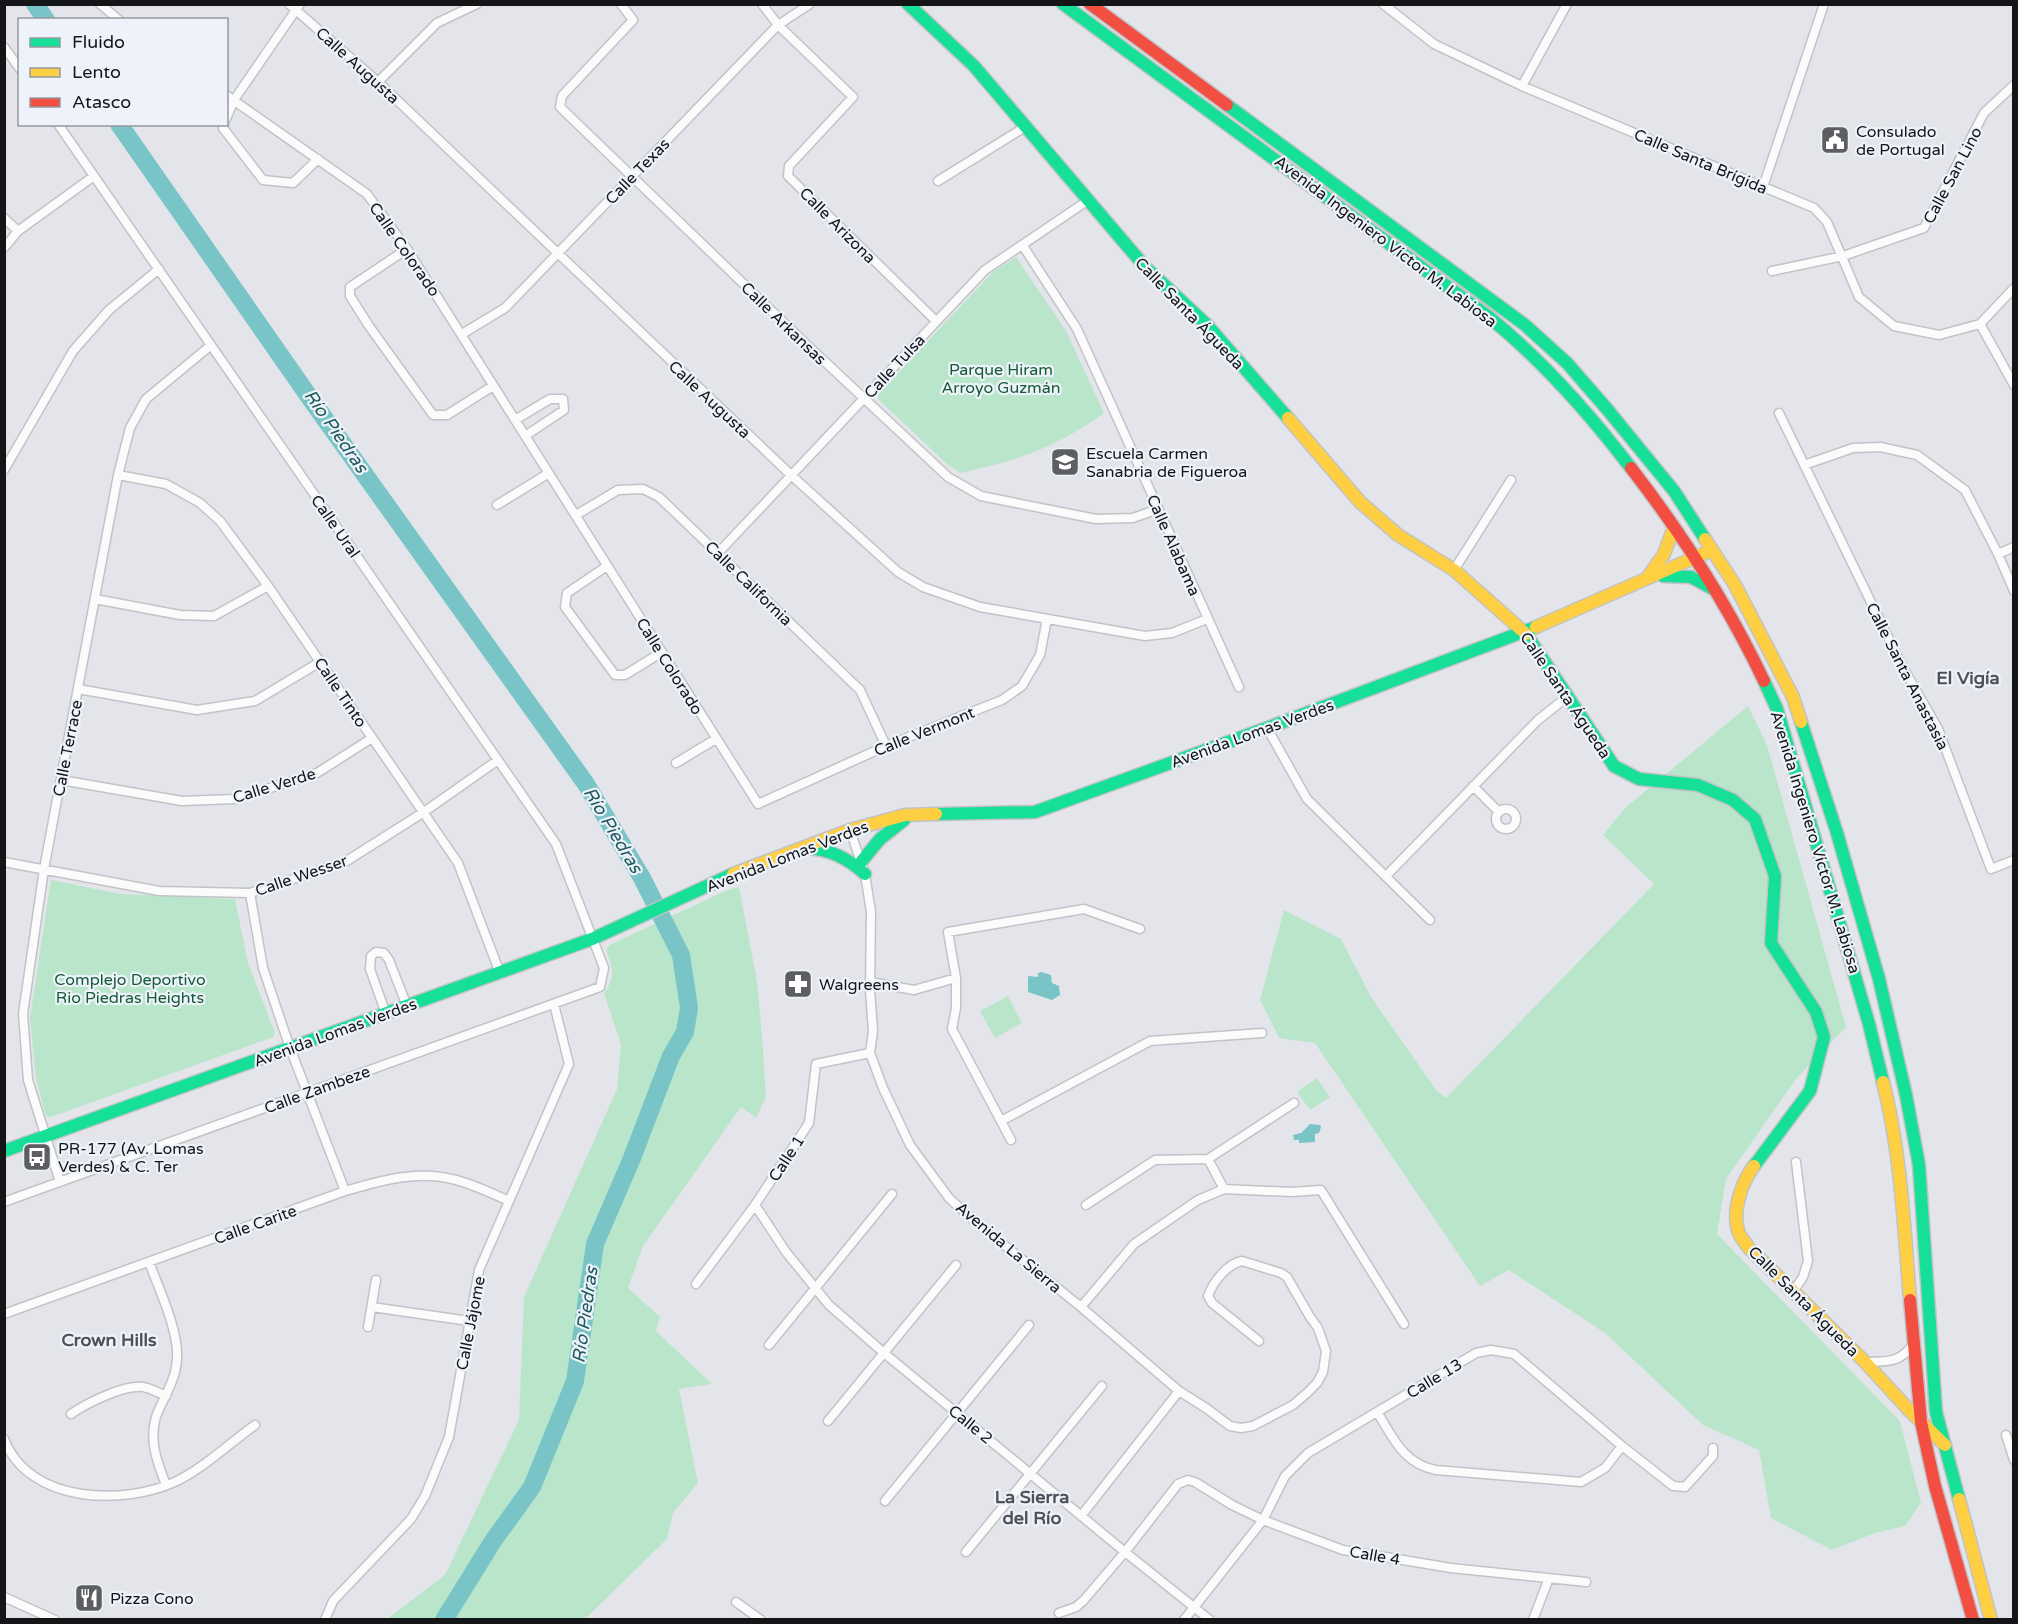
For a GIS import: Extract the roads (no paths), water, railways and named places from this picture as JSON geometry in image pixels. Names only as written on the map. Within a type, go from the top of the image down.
[{"type":"main road","name":"Calle Santa Águeda","points":[[908,4],[974,66],[1146,268],[1207,325],[1360,502],[1398,535],[1454,570],[1524,632],[1614,766],[1640,779],[1698,785],[1733,800],[1755,819],[1775,876],[1771,943],[1816,1012],[1824,1037],[1810,1091],[1746,1177],[1737,1208],[1738,1231],[1748,1247],[1946,1445]]},
{"type":"main road","name":"Avenida Ingeniero Víctor M. Labiosa","points":[[1063,4],[1377,232],[1488,316],[1531,354],[1579,403],[1645,486],[1715,590],[1760,672],[1777,709],[1869,1024],[1889,1105],[1903,1216],[1921,1422],[1935,1486],[1972,1620]]},
{"type":"main road","name":"Avenida Ingeniero Víctor M. Labiosa","points":[[1090,4],[1525,325],[1567,363],[1674,491],[1735,585],[1793,697],[1837,833],[1879,979],[1906,1095],[1919,1165],[1936,1412],[1991,1620]]},
{"type":"main road","points":[[1649,578],[1670,544],[1674,526]]},
{"type":"main road","name":"Avenida Lomas Verdes","points":[[4,1151],[592,939],[730,875],[850,830],[905,815],[1035,812],[1524,632],[1712,550]]},
{"type":"main road","points":[[1649,578],[1682,574],[1697,578],[1715,590]]},
{"type":"main road","points":[[801,848],[817,848],[833,852],[863,868],[872,846],[889,830],[913,815]]},
{"type":"street","points":[[100,4],[117,18]]},
{"type":"street","points":[[378,82],[437,23],[477,4]]},
{"type":"street","points":[[762,4],[778,25]]},
{"type":"street","name":"Calle Texas","points":[[462,334],[505,308],[778,25],[810,4]]},
{"type":"street","name":"Calle Santa Brígida","points":[[1383,4],[1434,44],[1521,86],[1814,208],[1827,222],[1859,297],[1894,326],[1939,335],[1980,324]]},
{"type":"street","points":[[1521,86],[1567,4]]},
{"type":"street","points":[[1763,187],[1824,4]]},
{"type":"street","name":"Calle Arkansas","points":[[622,5],[633,20],[562,96],[560,107],[864,399],[948,477],[981,496],[1096,519],[1133,518],[1158,509]]},
{"type":"street","points":[[230,97],[295,6]]},
{"type":"street","name":"Calle Augusta","points":[[295,6],[378,82],[790,475],[898,572],[923,587],[980,607],[1145,636],[1172,633],[1207,619]]},
{"type":"street","name":"Calle Arizona","points":[[778,25],[853,97],[789,166],[788,176],[936,321]]},
{"type":"street","points":[[4,47],[18,66]]},
{"type":"street","name":"Calle San Lino","points":[[1772,272],[1843,256],[1924,228],[1984,112],[2013,85]]},
{"type":"street","name":"Calle Colorado","points":[[230,97],[367,194],[407,249],[462,334],[758,804]]},
{"type":"street","name":"Calle Ural","points":[[59,126],[556,844],[600,957]]},
{"type":"street","points":[[224,126],[263,180],[292,183],[318,159]]},
{"type":"street","points":[[938,181],[1024,127]]},
{"type":"street","points":[[4,248],[18,231],[94,176]]},
{"type":"street","name":"Calle Tulsa","points":[[718,553],[985,270],[1087,201]]},
{"type":"street","points":[[4,218],[18,231]]},
{"type":"street","name":"Calle Alabama","points":[[1023,246],[1077,329],[1239,687]]},
{"type":"street","points":[[407,249],[350,287],[350,296],[433,415],[447,415],[493,386]]},
{"type":"street","points":[[4,470],[74,351],[109,309],[159,269]]},
{"type":"street","points":[[2013,288],[1980,324],[2013,385]]},
{"type":"street","name":"Calle Terrace","points":[[60,1182],[28,1080],[23,1014],[44,869],[118,475],[130,428],[146,399],[210,346]]},
{"type":"street","points":[[515,420],[550,399],[563,399],[564,410],[525,436]]},
{"type":"street","name":"Calle Santa Anastasia","points":[[1779,412],[1901,664],[1938,729],[1991,869],[2013,860]]},
{"type":"street","points":[[1804,465],[1853,448],[1880,447],[1917,455],[1965,490],[1998,554],[2013,591]]},
{"type":"street","points":[[496,505],[549,472]]},
{"type":"street","name":"Calle Tinto","points":[[118,475],[166,484],[200,503],[220,521],[268,586],[458,863],[500,973]]},
{"type":"street","points":[[1454,570],[1511,480]]},
{"type":"street","name":"Calle California","points":[[576,515],[618,490],[643,489],[659,497],[860,690],[886,746]]},
{"type":"street","points":[[1998,554],[2013,547]]},
{"type":"street","points":[[607,567],[567,593],[565,607],[615,675],[625,675],[662,652]]},
{"type":"street","points":[[95,599],[180,615],[214,616],[268,586]]},
{"type":"street","name":"Calle Vermont","points":[[758,804],[886,746],[1002,700],[1022,686],[1040,655],[1047,619]]},
{"type":"street","points":[[78,689],[197,710],[255,701],[320,662]]},
{"type":"street","points":[[1387,875],[1538,720],[1567,697]]},
{"type":"street","points":[[1267,728],[1307,799],[1387,875],[1430,920]]},
{"type":"street","name":"Calle Verde","points":[[61,780],[182,801],[235,799],[317,773],[372,738]]},
{"type":"street","points":[[676,763],[716,739]]},
{"type":"street","name":"Calle Wesser","points":[[4,862],[159,891],[250,893],[345,862],[424,812],[498,760]]},
{"type":"street","points":[[1473,786],[1499,812]]},
{"type":"street","name":"Avenida La Sierra","points":[[850,830],[863,868],[871,912],[870,982],[873,1031],[870,1053],[883,1088],[910,1145],[949,1198],[1179,1391],[1230,1426],[1241,1428],[1253,1426],[1293,1405],[1317,1383],[1326,1361],[1323,1338],[1287,1277],[1242,1261],[1237,1262],[1223,1273],[1209,1296],[1212,1303],[1259,1341]]},
{"type":"street","points":[[250,893],[263,968],[290,1048],[345,1191]]},
{"type":"street","points":[[1011,1140],[952,1029],[956,1008],[956,978],[948,932],[1084,909],[1140,929]]},
{"type":"street","points":[[386,1014],[370,969],[371,956],[376,952],[384,953],[389,960],[407,1006]]},
{"type":"street","name":"Calle Zambeze","points":[[4,1202],[600,987],[604,968],[600,957]]},
{"type":"street","points":[[870,982],[914,990],[956,978]]},
{"type":"street","name":"Calle Jájome","points":[[325,1620],[333,1601],[411,1519],[424,1496],[449,1437],[479,1270],[569,1064],[554,1004]]},
{"type":"street","points":[[1001,1121],[1150,1041],[1262,1033]]},
{"type":"street","name":"Calle 1","points":[[696,1284],[756,1205],[809,1123],[816,1064],[870,1053]]},
{"type":"street","points":[[1086,1205],[1155,1161],[1208,1159],[1294,1103]]},
{"type":"street","points":[[1208,1159],[1224,1189]]},
{"type":"street","points":[[1793,1292],[1803,1277],[1808,1261],[1796,1162]]},
{"type":"street","name":"Calle Carite","points":[[4,1314],[345,1191],[395,1177],[423,1176],[451,1179],[509,1200]]},
{"type":"street","points":[[1081,1307],[1134,1244],[1198,1200],[1224,1189],[1321,1191],[1404,1324]]},
{"type":"street","points":[[769,1345],[892,1194]]},
{"type":"street","name":"Calle 2","points":[[756,1205],[786,1252],[829,1305],[884,1353],[1210,1620]]},
{"type":"street","points":[[149,1262],[177,1340],[176,1373],[157,1416],[153,1432],[154,1453],[166,1485]]},
{"type":"street","points":[[828,1421],[956,1265]]},
{"type":"street","points":[[368,1327],[376,1280]]},
{"type":"street","points":[[372,1307],[469,1321]]},
{"type":"street","points":[[885,1501],[1029,1325]]},
{"type":"street","points":[[1865,1362],[1897,1360],[1913,1345]]},
{"type":"street","name":"Calle 13","points":[[1184,1620],[1263,1520],[1285,1476],[1293,1466],[1308,1453],[1476,1353],[1491,1350],[1514,1354],[1622,1446],[1673,1486],[1685,1488],[1713,1456],[1713,1448]]},
{"type":"street","points":[[966,1552],[1102,1386]]},
{"type":"street","points":[[70,1414],[87,1404],[128,1388],[143,1387],[166,1396]]},
{"type":"street","points":[[1082,1516],[1179,1391]]},
{"type":"street","points":[[1377,1412],[1407,1457],[1422,1468],[1436,1470],[1581,1482],[1605,1468],[1622,1446]]},
{"type":"street","points":[[4,1439],[20,1463],[33,1475],[66,1490],[87,1495],[114,1497],[138,1494],[188,1475],[255,1425]]},
{"type":"street","points":[[2006,1435],[2013,1460]]},
{"type":"street","name":"Calle 4","points":[[1125,1552],[1178,1484],[1188,1480],[1263,1520],[1343,1550],[1451,1568],[1586,1582]]},
{"type":"street","points":[[1059,1613],[1076,1607],[1084,1600],[1125,1552]]},
{"type":"street","points":[[1533,1620],[1549,1578]]},
{"type":"street","points":[[4,1597],[55,1620]]},
{"type":"street","points":[[736,1602],[760,1620]]},
{"type":"water","points":[[1038,973],[1051,975],[1052,983],[1059,986],[1060,995],[1052,1000],[1028,992],[1028,976],[1038,977]]},
{"type":"water","points":[[1310,1124],[1321,1127],[1319,1133],[1315,1134],[1315,1142],[1299,1143],[1299,1140],[1294,1140],[1293,1135],[1301,1133]]},
{"type":"waterway","name":"Río Piedras","points":[[35,4],[45,18]]},
{"type":"waterway","name":"Río Piedras","points":[[120,126],[310,398],[586,784],[642,878],[681,955],[689,1008],[685,1032],[671,1056],[632,1158],[595,1244],[575,1381],[532,1487],[493,1541],[444,1620]]},
{"type":"place","name":"Consulado de Portugal","points":[[1835,140]]},
{"type":"place","name":"Escuela Carmen Sanabria de Figueroa","points":[[1065,462]]},
{"type":"place","name":"Walgreens","points":[[798,984]]},
{"type":"place","name":"PR-177 (Av. Lomas Verdes) & C. Ter","points":[[37,1157]]},
{"type":"place","name":"Pizza Cono","points":[[89,1598]]},
{"type":"district","name":"El Vigía","points":[[1968,678]]},
{"type":"district","name":"Crown Hills","points":[[109,1340]]},
{"type":"district","name":"La Sierra del Río","points":[[1032,1507]]},
{"type":"park label","name":"Parque Hiram Arroyo Guzmán","points":[[1001,378]]},
{"type":"park label","name":"Complejo Deportivo Rio Piedras Heights","points":[[130,988]]}]
